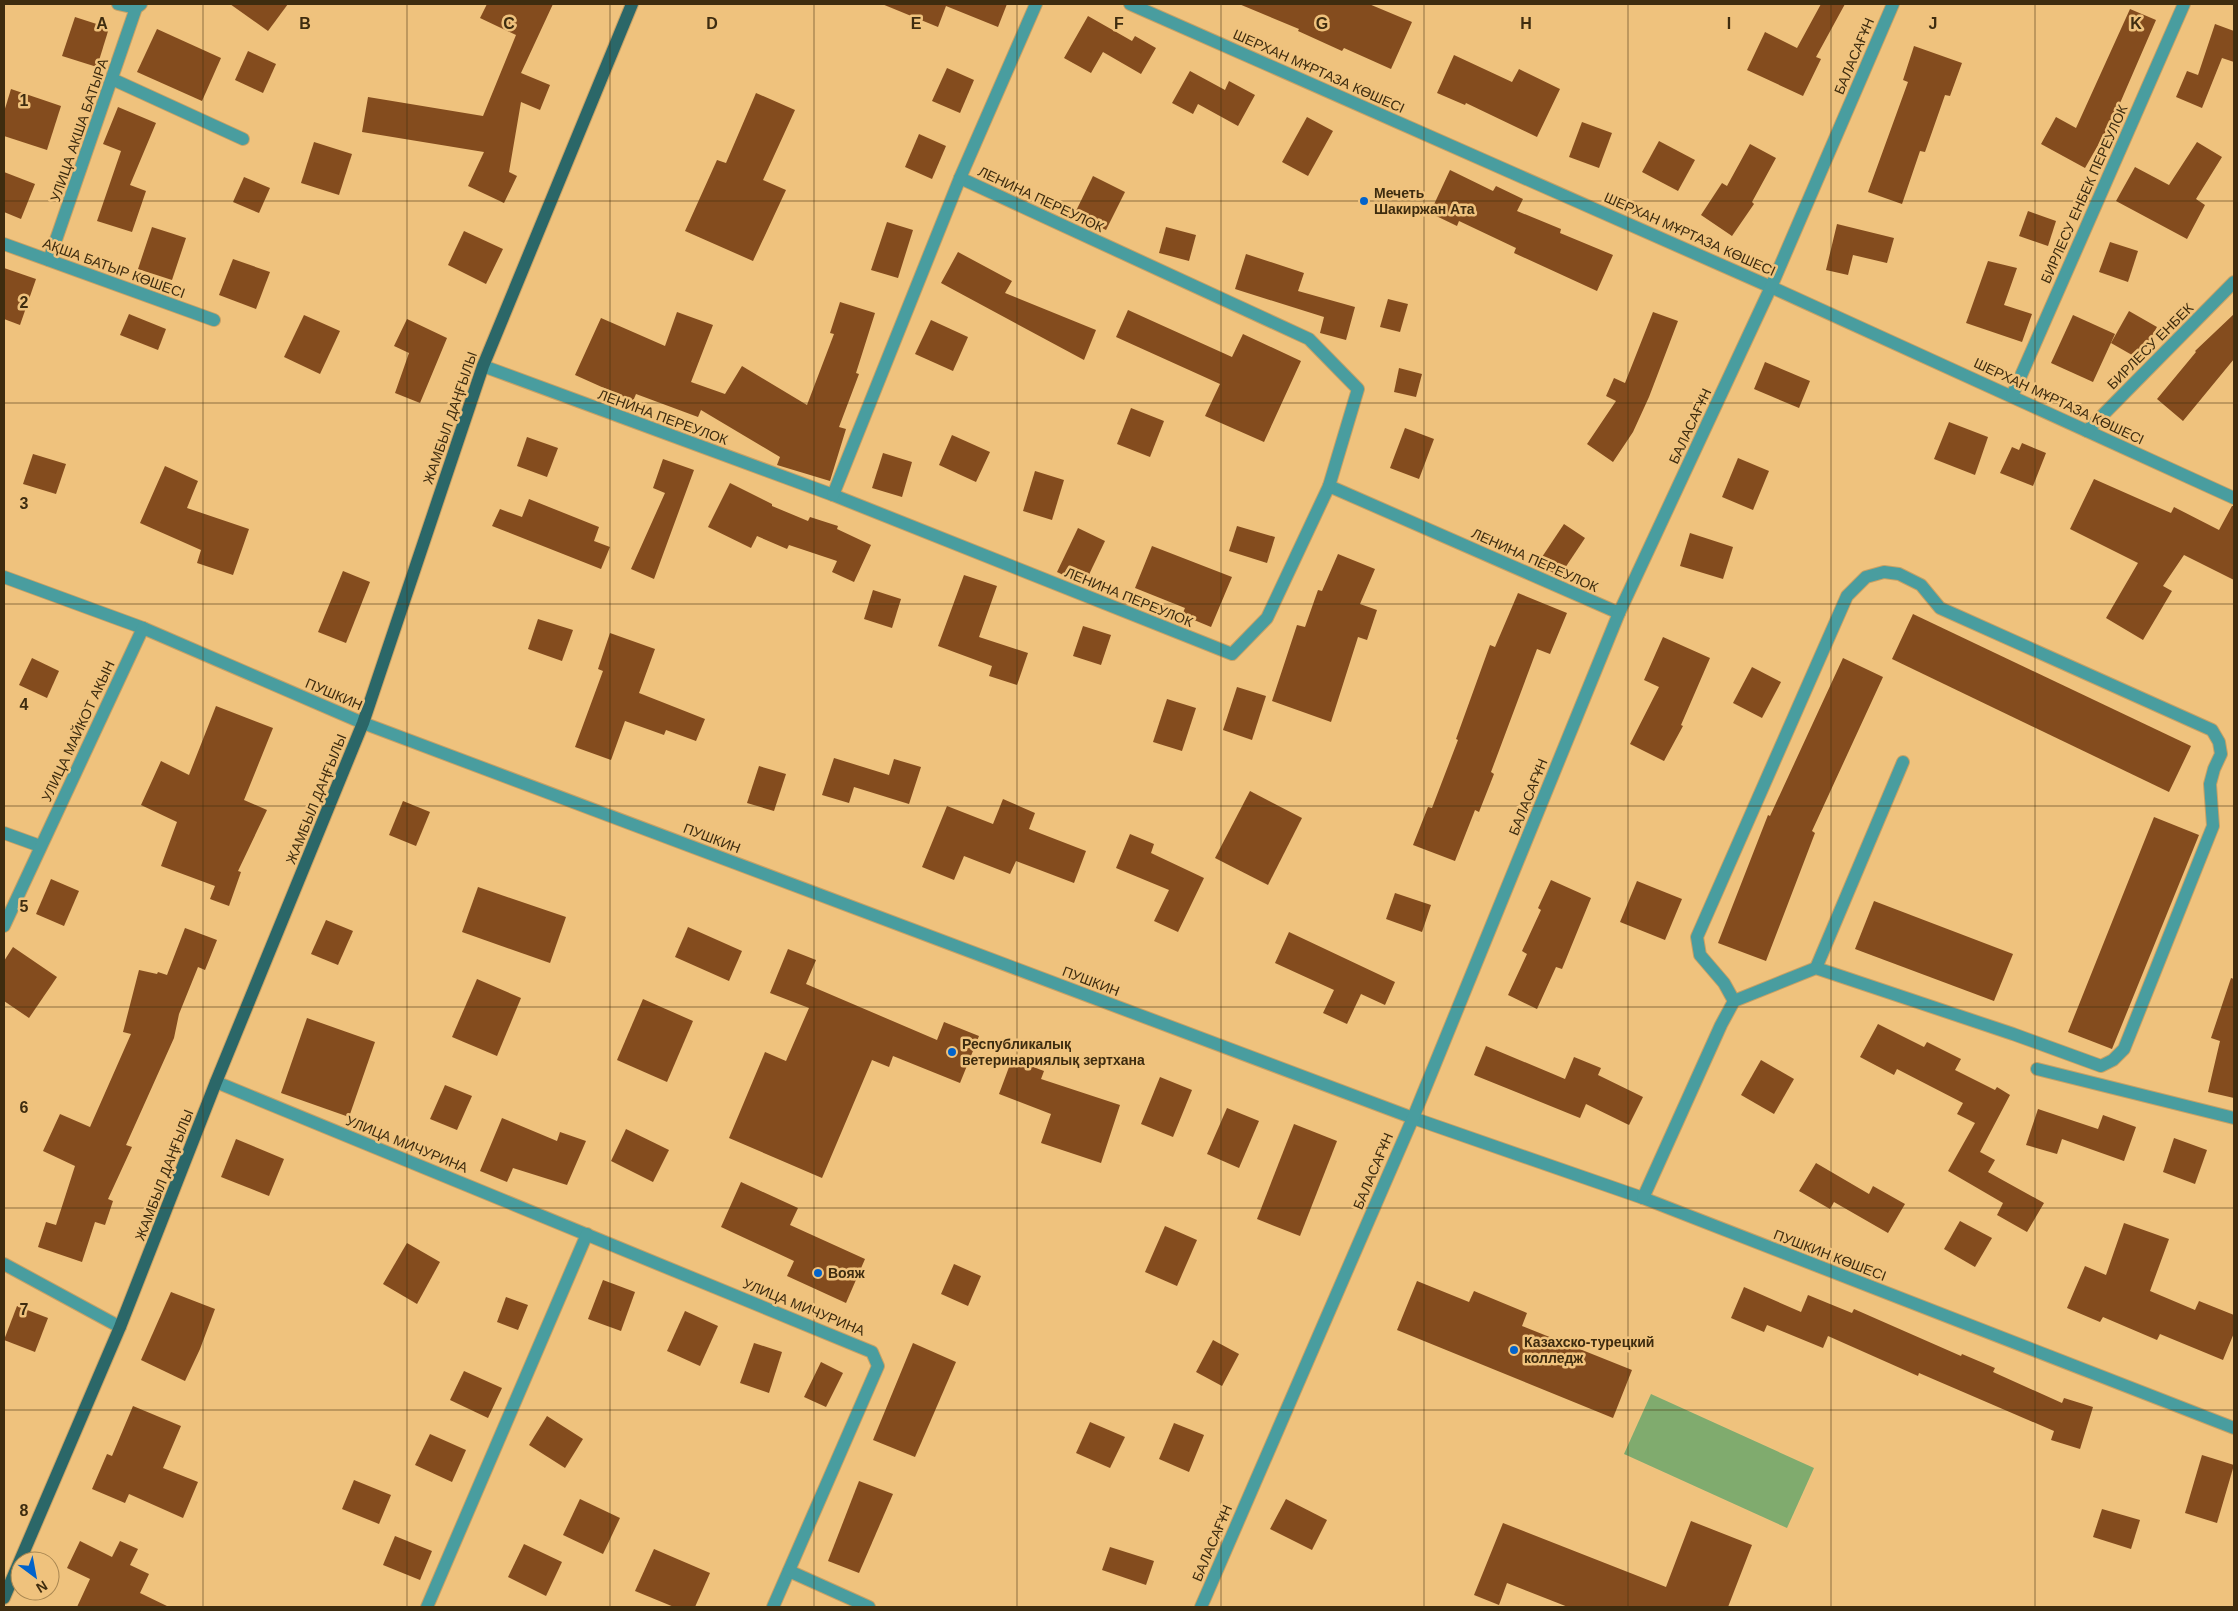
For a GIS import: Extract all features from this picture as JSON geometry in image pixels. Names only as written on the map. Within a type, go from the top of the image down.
[{"type":"main road","name":"ЖАМБЫЛ ДАҢҒЫЛЫ","points":[[4,1598],[120,1327],[216,1082],[363,723],[483,366],[632,4]]},
{"type":"street","name":"УЛИЦА АКША БАТЫРА","points":[[49,260],[138,6],[118,4]]},
{"type":"street","name":"ЛЕНИНА ПЕРЕУЛОК","points":[[833,495],[960,178],[1036,4]]},
{"type":"street","name":"ШЕРХАН МҰРТАЗА КӨШЕСІ","points":[[1130,4],[1771,287],[2234,498]]},
{"type":"street","name":"БИРЛЕСУ ЕНБЕК ПЕРЕУЛОК","points":[[2012,396],[2184,4]]},
{"type":"street","name":"БАЛАСАҒҰН","points":[[1201,1607],[1412,1118],[1619,613],[1771,287],[1890,5]]},
{"type":"street","points":[[112,79],[243,138]]},
{"type":"street","name":"ЛЕНИНА ПЕРЕУЛОК","points":[[483,366],[833,495],[1232,654],[1267,618],[1329,486],[1358,389],[1309,339],[960,178]]},
{"type":"street","name":"АҚША БАТЫР КӨШЕСІ","points":[[4,244],[214,320]]},
{"type":"street","name":"БИРЛЕСУ ЕНБЕК","points":[[2087,431],[2234,282]]},
{"type":"street","name":"ЛЕНИНА ПЕРЕУЛОК","points":[[1329,486],[1619,613]]},
{"type":"street","points":[[1642,1198],[1721,1025],[1734,1001],[1816,968],[2013,1034],[2101,1066],[2113,1060],[2124,1049],[2213,826],[2210,784],[2221,754],[2216,735],[2212,730],[1940,608],[1921,585],[1899,574],[1884,572],[1866,577],[1848,596],[1697,937],[1700,954],[1724,983],[1734,1001]]},
{"type":"street","name":"ПУШКИН","points":[[4,577],[143,628],[363,723],[1412,1118]]},
{"type":"street","name":"УЛИЦА МАЙКОТ АКЫН","points":[[4,926],[143,628]]},
{"type":"street","points":[[1816,968],[1903,762]]},
{"type":"street","points":[[4,833],[40,846]]},
{"type":"street","points":[[2037,1069],[2234,1118]]},
{"type":"street","name":"УЛИЦА МИЧУРИНА","points":[[216,1082],[872,1352],[878,1366],[773,1607]]},
{"type":"street","name":"ПУШКИН КӨШЕСІ","points":[[1412,1118],[1642,1198],[2234,1428]]},
{"type":"street","points":[[427,1607],[587,1234]]},
{"type":"street","points":[[4,1264],[120,1327]]},
{"type":"street","points":[[789,1571],[869,1607]]},
{"type":"green space","points":[[1651,1394],[1814,1468],[1787,1528],[1624,1454]]},
{"type":"building","points":[[230,4],[288,4],[268,31]]},
{"type":"building","points":[[487,4],[553,4],[521,73],[550,85],[540,110],[521,102],[509,172],[517,176],[504,203],[468,186],[484,152],[362,132],[368,97],[483,116],[516,35],[480,18]]},
{"type":"building","points":[[882,4],[1007,4],[998,27],[946,6],[938,27]]},
{"type":"building","points":[[1239,4],[1369,4],[1412,22],[1391,69],[1344,48],[1342,51],[1298,31],[1299,29]]},
{"type":"building","points":[[1821,4],[1845,4],[1816,57],[1821,59],[1803,96],[1747,70],[1765,32],[1797,48]]},
{"type":"building","points":[[2130,9],[2156,20],[2114,117],[2085,168],[2041,144],[2056,117],[2076,128]]},
{"type":"building","points":[[1088,16],[1132,41],[1135,36],[1156,48],[1141,74],[1103,52],[1091,73],[1064,58]]},
{"type":"building","points":[[75,17],[109,28],[97,67],[62,56]]},
{"type":"building","points":[[2215,24],[2234,31],[2234,62],[2222,58],[2202,108],[2176,97],[2187,71],[2198,75]]},
{"type":"building","points":[[157,29],[221,58],[202,101],[137,72]]},
{"type":"building","points":[[1914,46],[1962,63],[1950,96],[1945,95],[1925,152],[1920,151],[1902,204],[1868,192],[1908,82],[1903,80]]},
{"type":"building","points":[[248,51],[276,64],[263,93],[235,80]]},
{"type":"building","points":[[1454,55],[1512,82],[1519,69],[1560,89],[1537,137],[1466,103],[1465,105],[1437,93]]},
{"type":"building","points":[[947,68],[974,80],[960,113],[932,101]]},
{"type":"building","points":[[1190,71],[1225,90],[1229,81],[1255,95],[1238,126],[1198,104],[1193,114],[1172,103]]},
{"type":"building","points":[[11,89],[61,106],[47,150],[4,136],[4,112]]},
{"type":"building","points":[[756,93],[795,110],[763,180],[786,190],[753,261],[685,231],[717,160],[726,163]]},
{"type":"building","points":[[118,107],[156,123],[130,185],[146,191],[132,232],[97,221],[121,151],[103,144]]},
{"type":"building","points":[[1307,117],[1333,131],[1308,176],[1282,162]]},
{"type":"building","points":[[1582,122],[1612,133],[1599,168],[1569,157]]},
{"type":"building","points":[[919,134],[946,146],[932,179],[905,167]]},
{"type":"building","points":[[1659,141],[1695,160],[1678,191],[1642,172]]},
{"type":"building","points":[[314,142],[352,154],[339,195],[301,183]]},
{"type":"building","points":[[2197,142],[2222,157],[2196,199],[2205,205],[2187,239],[2116,201],[2135,167],[2169,185]]},
{"type":"building","points":[[1750,144],[1776,158],[1752,202],[1754,204],[1732,236],[1701,215],[1722,183],[1727,186]]},
{"type":"building","points":[[1450,170],[1493,191],[1496,186],[1523,199],[1517,211],[1561,229],[1560,233],[1613,255],[1597,291],[1514,253],[1516,248],[1459,221],[1457,226],[1430,213]]},
{"type":"building","points":[[4,172],[35,184],[21,219],[4,212]]},
{"type":"building","points":[[1093,176],[1125,192],[1106,230],[1074,215]]},
{"type":"building","points":[[244,177],[270,188],[259,213],[233,202]]},
{"type":"building","points":[[2028,211],[2056,221],[2048,246],[2019,236]]},
{"type":"building","points":[[887,222],[913,230],[898,278],[871,270]]},
{"type":"building","points":[[1837,224],[1894,238],[1887,263],[1853,255],[1848,275],[1826,270]]},
{"type":"building","points":[[152,227],[186,238],[172,280],[138,269]]},
{"type":"building","points":[[1166,227],[1196,235],[1189,261],[1159,253]]},
{"type":"building","points":[[464,231],[503,249],[486,284],[448,265]]},
{"type":"building","points":[[2110,242],[2138,251],[2128,282],[2099,272]]},
{"type":"building","points":[[958,252],[1012,281],[1005,293],[1096,330],[1084,360],[941,283]]},
{"type":"building","points":[[1246,254],[1304,273],[1298,291],[1355,307],[1346,340],[1320,333],[1324,317],[1235,289]]},
{"type":"building","points":[[233,259],[270,272],[256,309],[219,295]]},
{"type":"building","points":[[1988,261],[2017,268],[2004,305],[2032,314],[2022,342],[1966,323]]},
{"type":"building","points":[[4,268],[36,279],[20,325],[4,319]]},
{"type":"building","points":[[1388,299],[1408,304],[1400,332],[1380,327]]},
{"type":"building","points":[[840,302],[875,313],[856,373],[859,374],[839,427],[846,429],[830,481],[777,465],[780,457],[701,410],[698,417],[636,394],[633,401],[575,375],[601,318],[665,346],[677,312],[713,325],[691,382],[725,394],[742,366],[807,405],[834,334],[830,333]]},
{"type":"building","points":[[1128,310],[1232,357],[1243,334],[1301,361],[1264,442],[1205,416],[1220,384],[1116,337]]},
{"type":"building","points":[[2129,311],[2157,327],[2139,359],[2111,343]]},
{"type":"building","points":[[1653,312],[1678,321],[1649,397],[1633,432],[1613,462],[1587,444],[1616,401],[1606,396],[1614,378],[1625,383]]},
{"type":"building","points":[[129,314],[166,329],[158,350],[120,335]]},
{"type":"building","points":[[2234,314],[2234,359],[2183,421],[2157,399],[2195,351]]},
{"type":"building","points":[[304,315],[340,331],[320,374],[284,357]]},
{"type":"building","points":[[2073,315],[2115,334],[2093,382],[2051,363]]},
{"type":"building","points":[[407,319],[447,338],[420,403],[395,393],[409,353],[394,346]]},
{"type":"building","points":[[931,320],[968,337],[953,371],[915,354]]},
{"type":"building","points":[[1765,362],[1810,381],[1799,408],[1754,389]]},
{"type":"building","points":[[1399,368],[1422,374],[1416,397],[1394,392]]},
{"type":"building","points":[[1131,408],[1164,421],[1150,457],[1117,444]]},
{"type":"building","points":[[1949,422],[1988,437],[1975,475],[1934,459]]},
{"type":"building","points":[[1405,428],[1434,439],[1419,479],[1390,468]]},
{"type":"building","points":[[952,435],[990,452],[976,482],[939,465]]},
{"type":"building","points":[[527,437],[558,448],[547,477],[517,466]]},
{"type":"building","points":[[2022,443],[2046,453],[2033,486],[2000,473],[2012,447],[2019,450]]},
{"type":"building","points":[[883,453],[912,462],[902,497],[872,488]]},
{"type":"building","points":[[33,454],[66,464],[56,494],[23,484]]},
{"type":"building","points":[[1738,458],[1769,471],[1753,510],[1722,497]]},
{"type":"building","points":[[663,459],[694,470],[654,579],[631,569],[665,493],[653,488]]},
{"type":"building","points":[[165,466],[198,481],[187,508],[249,529],[233,575],[197,563],[201,550],[140,523]]},
{"type":"building","points":[[1035,471],[1064,480],[1052,520],[1023,511]]},
{"type":"building","points":[[2094,479],[2171,513],[2174,507],[2219,530],[2232,506],[2234,506],[2234,580],[2184,555],[2163,586],[2172,591],[2143,640],[2106,618],[2138,563],[2070,529]]},
{"type":"building","points":[[730,483],[772,504],[772,506],[808,521],[810,517],[838,526],[837,529],[871,545],[854,582],[832,572],[837,561],[789,545],[787,549],[757,536],[751,548],[708,527]]},
{"type":"building","points":[[529,499],[599,527],[594,541],[610,547],[601,569],[492,526],[500,509],[522,517]]},
{"type":"building","points":[[1564,524],[1585,538],[1559,577],[1538,563]]},
{"type":"building","points":[[1237,526],[1275,537],[1267,563],[1229,551]]},
{"type":"building","points":[[1078,528],[1105,541],[1084,585],[1057,572]]},
{"type":"building","points":[[1690,533],[1733,547],[1723,579],[1680,566]]},
{"type":"building","points":[[1152,546],[1232,577],[1211,627],[1182,615],[1185,608],[1135,588]]},
{"type":"building","points":[[1338,554],[1375,569],[1360,604],[1377,610],[1367,640],[1358,637],[1331,722],[1272,701],[1297,625],[1305,627],[1318,590],[1322,591]]},
{"type":"building","points":[[343,571],[370,582],[346,643],[318,632]]},
{"type":"building","points":[[964,575],[997,586],[979,637],[1028,653],[1017,685],[989,676],[992,666],[938,646]]},
{"type":"building","points":[[873,590],[901,599],[892,628],[864,619]]},
{"type":"building","points":[[1518,593],[1567,613],[1550,654],[1537,649],[1491,772],[1494,774],[1479,812],[1475,810],[1455,861],[1413,845],[1428,807],[1432,808],[1458,740],[1456,739],[1490,645],[1495,647]]},
{"type":"building","points":[[1913,614],[2191,746],[2169,792],[1892,659]]},
{"type":"building","points":[[538,619],[573,630],[562,661],[528,649]]},
{"type":"building","points":[[1083,626],[1111,635],[1101,665],[1073,656]]},
{"type":"building","points":[[610,633],[655,649],[639,693],[705,719],[696,741],[666,730],[664,735],[625,721],[611,760],[575,747],[603,671],[598,669]]},
{"type":"building","points":[[1663,637],[1710,658],[1681,725],[1683,726],[1664,761],[1630,744],[1659,687],[1644,680]]},
{"type":"building","points":[[32,658],[59,671],[47,698],[19,685]]},
{"type":"building","points":[[1843,658],[1883,677],[1812,831],[1815,833],[1766,961],[1718,943],[1768,815],[1770,816]]},
{"type":"building","points":[[1752,667],[1781,682],[1762,718],[1733,703]]},
{"type":"building","points":[[1237,687],[1266,696],[1252,740],[1223,730]]},
{"type":"building","points":[[1167,699],[1196,708],[1182,751],[1153,742]]},
{"type":"building","points":[[216,706],[273,728],[244,800],[267,810],[238,871],[241,872],[229,906],[210,899],[215,886],[161,866],[177,822],[141,805],[161,761],[189,775]]},
{"type":"building","points":[[834,758],[889,775],[894,759],[921,767],[909,804],[854,787],[849,803],[822,795]]},
{"type":"building","points":[[759,766],[786,774],[774,811],[747,803]]},
{"type":"building","points":[[1250,791],[1302,818],[1268,885],[1215,858]]},
{"type":"building","points":[[1003,799],[1035,813],[1029,829],[1086,851],[1074,883],[1016,861],[1010,874],[964,856],[954,880],[922,867],[947,806],[993,824]]},
{"type":"building","points":[[403,801],[430,812],[416,846],[389,835]]},
{"type":"building","points":[[2154,817],[2199,835],[2112,1049],[2068,1032]]},
{"type":"building","points":[[1130,834],[1154,844],[1151,853],[1204,878],[1178,932],[1154,921],[1169,890],[1116,868]]},
{"type":"building","points":[[51,879],[79,891],[64,926],[36,914]]},
{"type":"building","points":[[1551,880],[1591,898],[1562,969],[1556,967],[1537,1009],[1508,995],[1527,954],[1522,951],[1541,910],[1538,908]]},
{"type":"building","points":[[1637,881],[1682,899],[1665,940],[1620,922]]},
{"type":"building","points":[[478,887],[566,917],[550,963],[462,932]]},
{"type":"building","points":[[1395,893],[1431,905],[1422,932],[1386,919]]},
{"type":"building","points":[[1874,901],[2013,954],[1994,1001],[1855,949]]},
{"type":"building","points":[[326,920],[353,931],[338,965],[311,954]]},
{"type":"building","points":[[688,927],[742,951],[729,981],[675,957]]},
{"type":"building","points":[[185,928],[217,940],[205,970],[198,967],[179,1014],[174,1038],[126,1145],[132,1147],[108,1199],[113,1201],[105,1225],[95,1222],[82,1262],[38,1247],[46,1222],[56,1225],[75,1166],[43,1151],[60,1114],[90,1127],[131,1034],[123,1032],[139,970],[167,975]]},
{"type":"building","points":[[1289,932],[1395,982],[1385,1005],[1361,994],[1347,1024],[1323,1013],[1334,990],[1275,963]]},
{"type":"building","points":[[13,947],[57,977],[29,1018],[4,1001],[4,961]]},
{"type":"building","points":[[788,949],[816,960],[806,984],[937,1040],[944,1022],[979,1036],[960,1083],[893,1056],[889,1067],[872,1060],[822,1178],[729,1138],[765,1052],[786,1061],[809,1008],[770,993]]},
{"type":"building","points":[[2231,978],[2234,979],[2234,1098],[2208,1092],[2220,1041],[2211,1038]]},
{"type":"building","points":[[477,979],[521,998],[497,1056],[452,1037]]},
{"type":"building","points":[[643,999],[693,1021],[667,1082],[617,1060]]},
{"type":"building","points":[[307,1018],[375,1042],[349,1117],[281,1093]]},
{"type":"building","points":[[1878,1024],[1924,1047],[1927,1042],[1961,1059],[1955,1070],[1995,1090],[1997,1087],[2010,1095],[1980,1152],[1995,1160],[1988,1172],[2044,1203],[2027,1232],[1997,1215],[2003,1203],[1948,1171],[1975,1123],[1957,1114],[1963,1103],[1897,1069],[1894,1075],[1860,1057]]},
{"type":"building","points":[[1486,1046],[1565,1079],[1574,1057],[1601,1068],[1598,1075],[1643,1097],[1629,1125],[1586,1104],[1580,1118],[1474,1075]]},
{"type":"building","points":[[1012,1059],[1044,1071],[1041,1079],[1120,1105],[1101,1163],[1041,1143],[1051,1114],[999,1094]]},
{"type":"building","points":[[1761,1060],[1794,1079],[1774,1114],[1741,1095]]},
{"type":"building","points":[[1160,1077],[1192,1090],[1173,1137],[1141,1124]]},
{"type":"building","points":[[445,1085],[472,1096],[457,1130],[430,1119]]},
{"type":"building","points":[[1227,1108],[1259,1121],[1239,1168],[1207,1154]]},
{"type":"building","points":[[2038,1109],[2098,1129],[2103,1115],[2136,1127],[2124,1161],[2062,1139],[2057,1154],[2026,1145]]},
{"type":"building","points":[[502,1118],[557,1141],[560,1132],[586,1141],[567,1185],[513,1168],[507,1182],[480,1171]]},
{"type":"building","points":[[1294,1124],[1337,1141],[1300,1236],[1257,1219]]},
{"type":"building","points":[[626,1129],[669,1150],[653,1182],[611,1161]]},
{"type":"building","points":[[2174,1138],[2207,1150],[2195,1184],[2163,1172]]},
{"type":"building","points":[[236,1139],[284,1159],[269,1196],[221,1177]]},
{"type":"building","points":[[1816,1163],[1869,1194],[1873,1186],[1905,1204],[1888,1233],[1834,1202],[1830,1209],[1799,1191]]},
{"type":"building","points":[[741,1182],[798,1208],[790,1225],[865,1259],[846,1303],[787,1276],[794,1261],[721,1227]]},
{"type":"building","points":[[1960,1221],[1992,1238],[1975,1267],[1944,1249]]},
{"type":"building","points":[[2124,1223],[2169,1239],[2150,1291],[2195,1310],[2199,1301],[2234,1315],[2234,1333],[2223,1360],[2160,1334],[2157,1340],[2103,1317],[2100,1322],[2067,1308],[2085,1266],[2106,1275]]},
{"type":"building","points":[[1165,1226],[1197,1240],[1177,1286],[1145,1272]]},
{"type":"building","points":[[407,1243],[440,1262],[417,1304],[383,1284]]},
{"type":"building","points":[[954,1264],[981,1276],[968,1306],[941,1294]]},
{"type":"building","points":[[603,1280],[635,1292],[621,1331],[588,1319]]},
{"type":"building","name":"Казахско-турецкий колледж","points":[[1417,1281],[1469,1302],[1474,1291],[1527,1313],[1522,1326],[1632,1370],[1613,1418],[1397,1330]]},
{"type":"building","points":[[1744,1287],[1801,1312],[1808,1295],[1852,1313],[1854,1309],[1961,1356],[1962,1354],[1995,1368],[1993,1372],[2062,1403],[2064,1398],[2093,1407],[2080,1449],[2051,1440],[2054,1431],[1919,1373],[1918,1376],[1828,1336],[1823,1348],[1767,1325],[1764,1332],[1731,1318]]},
{"type":"building","points":[[171,1292],[215,1309],[200,1349],[185,1381],[141,1360]]},
{"type":"building","points":[[506,1297],[528,1305],[518,1330],[497,1322]]},
{"type":"building","points":[[17,1306],[48,1318],[35,1352],[4,1340]]},
{"type":"building","points":[[685,1311],[718,1326],[700,1366],[667,1351]]},
{"type":"building","points":[[1213,1340],[1239,1354],[1222,1386],[1196,1372]]},
{"type":"building","points":[[754,1343],[782,1352],[769,1393],[740,1383]]},
{"type":"building","points":[[913,1343],[956,1362],[915,1457],[873,1440]]},
{"type":"building","points":[[821,1362],[843,1373],[826,1407],[804,1397]]},
{"type":"building","points":[[464,1371],[502,1388],[488,1418],[450,1400]]},
{"type":"building","points":[[133,1406],[181,1426],[163,1468],[198,1482],[183,1518],[129,1494],[125,1503],[92,1489],[107,1454],[112,1456]]},
{"type":"building","points":[[547,1416],[583,1439],[565,1468],[529,1445]]},
{"type":"building","points":[[1090,1422],[1125,1437],[1110,1468],[1076,1453]]},
{"type":"building","points":[[1174,1423],[1204,1435],[1189,1472],[1159,1459]]},
{"type":"building","points":[[430,1434],[466,1450],[452,1482],[415,1465]]},
{"type":"building","points":[[2202,1455],[2234,1465],[2217,1523],[2185,1513]]},
{"type":"building","points":[[354,1480],[391,1495],[379,1524],[342,1509]]},
{"type":"building","points":[[859,1481],[893,1494],[859,1573],[828,1561]]},
{"type":"building","points":[[580,1499],[620,1518],[603,1554],[563,1535]]},
{"type":"building","points":[[1286,1499],[1327,1520],[1312,1550],[1270,1529]]},
{"type":"building","points":[[2102,1509],[2140,1520],[2131,1549],[2093,1537]]},
{"type":"building","points":[[1691,1521],[1752,1545],[1728,1607],[1568,1607],[1507,1583],[1499,1605],[1474,1595],[1503,1523],[1666,1587]]},
{"type":"building","points":[[395,1536],[432,1551],[420,1580],[383,1565]]},
{"type":"building","points":[[80,1541],[112,1557],[120,1541],[138,1549],[130,1565],[149,1574],[140,1593],[169,1607],[77,1607],[90,1579],[67,1568]]},
{"type":"building","points":[[524,1544],[562,1562],[546,1596],[508,1577]]},
{"type":"building","points":[[1110,1547],[1154,1561],[1146,1585],[1102,1570]]},
{"type":"building","points":[[654,1549],[710,1573],[695,1607],[674,1607],[635,1591]]},
{"type":"place","name":"Мечеть Шакиржан Ата","points":[[1364,201]]},
{"type":"place","name":"Республикалық ветеринариялық зертхана","points":[[952,1052]]},
{"type":"place","name":"Вояж","points":[[818,1273]]},
{"type":"place","name":"Казахско-турецкий колледж","points":[[1514,1350]]}]
